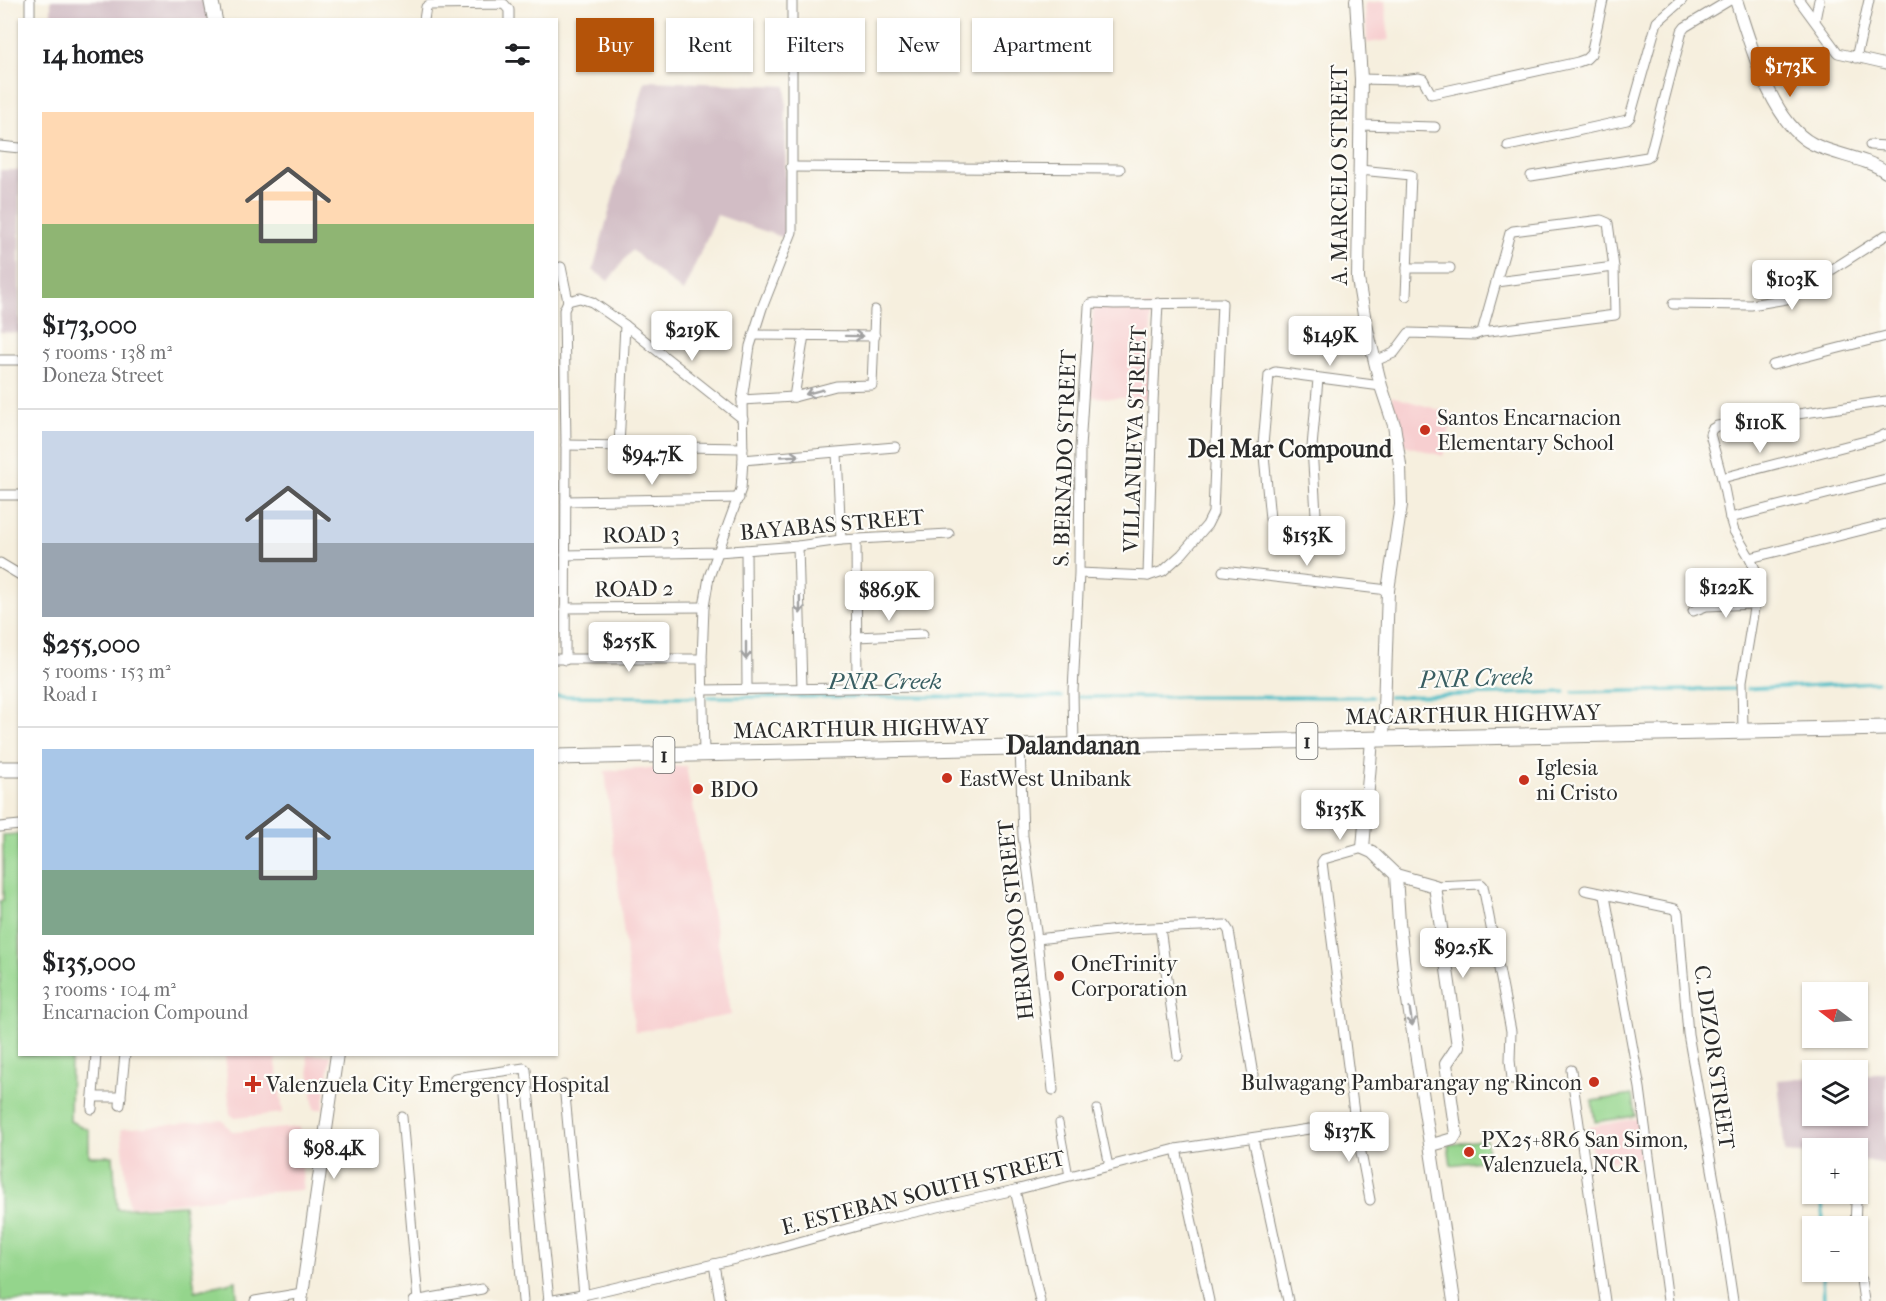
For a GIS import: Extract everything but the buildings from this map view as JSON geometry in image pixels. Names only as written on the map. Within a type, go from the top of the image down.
[{"type":"highway","name":"MACARTHUR HIGHWAY","points":[[558,757],[1886,728]]},
{"type":"highway","points":[[0,769],[18,769]]},
{"type":"main road","points":[[211,0],[215,18]]},
{"type":"street","points":[[30,0],[30,18]]},
{"type":"street","points":[[704,754],[702,659],[704,607],[709,577],[739,498],[743,460],[742,400],[745,370],[754,335],[792,232],[792,0]]},
{"type":"street","name":"A. MARCELO STREET","points":[[1356,0],[1361,79],[1358,279],[1365,321],[1381,386],[1394,425],[1400,465],[1401,506],[1388,590],[1378,739],[1363,848]]},
{"type":"street","points":[[1361,79],[1419,78],[1423,80],[1431,94],[1586,60],[1591,54],[1604,0]]},
{"type":"street","points":[[1508,146],[1627,120],[1630,117],[1657,22],[1682,0]]},
{"type":"street","points":[[1531,176],[1650,155],[1682,31],[1730,0]]},
{"type":"street","points":[[1736,0],[1762,76],[1780,110],[1800,136],[1814,145],[1878,166],[1886,172]]},
{"type":"street","points":[[1799,0],[1838,53],[1886,64]]},
{"type":"street","points":[[1815,20],[1819,0]]},
{"type":"street","points":[[1856,58],[1869,0]]},
{"type":"street","points":[[424,18],[426,7],[429,5],[504,4],[509,10],[509,18]]},
{"type":"street","points":[[1360,125],[1435,127]]},
{"type":"street","points":[[1870,145],[1886,146]]},
{"type":"street","points":[[0,146],[18,147]]},
{"type":"street","points":[[791,167],[1120,169]]},
{"type":"street","points":[[1360,170],[1411,175],[1406,296]]},
{"type":"street","points":[[1375,361],[1394,353],[1409,333],[1474,335],[1482,332],[1612,316],[1616,312],[1614,267],[1608,223],[1601,220],[1510,233],[1482,332]]},
{"type":"street","points":[[1673,304],[1751,305],[1786,299],[1886,235]]},
{"type":"street","points":[[561,267],[568,301],[564,310],[566,501],[565,608],[561,659],[702,659]]},
{"type":"street","points":[[1496,282],[1614,267]]},
{"type":"street","points":[[1407,268],[1450,268]]},
{"type":"street","points":[[568,301],[580,298],[592,302],[625,325],[742,419]]},
{"type":"street","name":"VILLANUEVA STREET","points":[[1148,576],[1158,303]]},
{"type":"street","name":"S. BERNADO STREET","points":[[1074,746],[1073,691],[1079,573],[1080,448],[1090,304],[1222,303],[1213,513],[1207,525],[1182,554],[1163,571],[1148,576]]},
{"type":"street","points":[[742,400],[794,397],[836,386],[872,385],[875,310]]},
{"type":"street","points":[[619,446],[625,325]]},
{"type":"street","points":[[754,335],[875,336]]},
{"type":"street","points":[[794,397],[804,335]]},
{"type":"street","points":[[1773,364],[1886,336]]},
{"type":"street","points":[[0,360],[18,360]]},
{"type":"street","points":[[1318,379],[1312,447],[1317,531],[1310,534],[1275,524],[1270,519],[1263,445],[1269,375],[1275,372],[1381,386]]},
{"type":"street","points":[[1743,731],[1742,681],[1759,578],[1734,531],[1710,434],[1712,429],[1717,426],[1886,401]]},
{"type":"street","points":[[1722,478],[1886,434]]},
{"type":"street","points":[[566,445],[743,448]]},
{"type":"street","points":[[743,460],[896,447]]},
{"type":"street","points":[[837,453],[841,540]]},
{"type":"street","points":[[1730,518],[1886,479]]},
{"type":"street","points":[[0,495],[18,495]]},
{"type":"street","points":[[566,501],[739,498]]},
{"type":"street","points":[[1750,558],[1886,524]]},
{"type":"street","name":"BAYABAS STREET","points":[[718,552],[841,540],[949,534]]},
{"type":"street","points":[[856,539],[857,687]]},
{"type":"street","points":[[798,546],[802,688]]},
{"type":"street","points":[[746,550],[747,688]]},
{"type":"street","name":"ROAD 3","points":[[565,555],[718,552]]},
{"type":"street","points":[[0,563],[18,573]]},
{"type":"street","points":[[1223,571],[1388,590]]},
{"type":"street","points":[[1079,573],[1148,576]]},
{"type":"street","points":[[1693,611],[1706,606],[1754,604]]},
{"type":"street","name":"ROAD 2","points":[[565,608],[704,607]]},
{"type":"street","points":[[856,636],[923,634]]},
{"type":"street","points":[[702,690],[926,687]]},
{"type":"street","name":"HERMOSO STREET","points":[[1020,747],[1023,836],[1037,939],[1053,1090]]},
{"type":"street","points":[[0,827],[18,825]]},
{"type":"street","points":[[1370,1200],[1355,1121],[1322,862],[1324,859],[1363,848],[1372,852],[1396,875],[1435,886],[1481,884],[1483,886],[1511,1031],[1512,1079]]},
{"type":"street","points":[[1396,875],[1406,987],[1454,1301]]},
{"type":"street","points":[[1431,1145],[1453,1139],[1456,1134],[1447,1061],[1458,1046],[1435,886]]},
{"type":"street","name":"C. DIZOR STREET","points":[[1585,890],[1675,909],[1678,913],[1688,1034],[1733,1301]]},
{"type":"street","points":[[1605,896],[1640,1088],[1668,1301]]},
{"type":"street","points":[[1037,939],[1127,929],[1225,925],[1229,931],[1253,1075]]},
{"type":"street","points":[[1160,928],[1178,1056]]},
{"type":"street","points":[[92,1109],[96,1056]]},
{"type":"street","points":[[93,1097],[121,1101],[125,1056]]},
{"type":"street","points":[[255,1301],[301,1297],[337,1056]]},
{"type":"street","points":[[455,1078],[524,1068],[526,1070],[548,1301]]},
{"type":"street","points":[[1571,1070],[1605,1301]]},
{"type":"street","points":[[564,1085],[587,1297]]},
{"type":"street","points":[[506,1096],[522,1299]]},
{"type":"street","points":[[1097,1109],[1109,1166]]},
{"type":"street","points":[[402,1117],[416,1301],[482,1289]]},
{"type":"street","points":[[1059,1124],[1069,1176]]},
{"type":"street","name":"E. ESTEBAN SOUTH STREET","points":[[548,1301],[587,1297],[879,1220],[1015,1190],[1176,1149],[1309,1130]]},
{"type":"street","points":[[1253,1138],[1288,1301]]},
{"type":"street","points":[[1176,1149],[1209,1301]]},
{"type":"street","points":[[1015,1190],[1040,1301]]},
{"type":"street","points":[[714,1264],[720,1301]]},
{"type":"street","points":[[1862,1282],[1864,1301]]},
{"type":"shaded area","points":[[51,0],[207,0],[211,18],[51,18]]},
{"type":"shaded area","points":[[1385,1],[1389,40],[1367,43],[1365,3]]},
{"type":"shaded area","points":[[645,81],[786,86],[785,238],[717,215],[683,292],[632,250],[608,281],[593,270]]},
{"type":"shaded area","points":[[0,170],[18,170],[18,333],[0,332]]},
{"type":"shaded area","points":[[1093,306],[1152,307],[1148,399],[1088,397]]},
{"type":"shaded area","name":"Santos Encarnacion Elementary School","points":[[1391,396],[1454,414],[1443,456],[1405,445]]},
{"type":"shaded area","points":[[686,766],[731,1015],[635,1032],[605,771]]},
{"type":"shaded area","name":"Valenzuela City Emergency Hospital","points":[[225,1056],[275,1056],[283,1113],[235,1118],[230,1114]]},
{"type":"shaded area","points":[[307,1056],[331,1056],[323,1109],[314,1109]]},
{"type":"shaded area","points":[[1886,1073],[1886,1164],[1868,1161],[1868,1138],[1802,1138],[1802,1154],[1785,1153],[1778,1080],[1802,1078],[1802,1126],[1868,1126],[1868,1074]]},
{"type":"shaded area","points":[[1639,1118],[1645,1157],[1593,1163],[1589,1127]]},
{"type":"shaded area","points":[[222,1120],[233,1132],[300,1127],[303,1190],[225,1195],[221,1198],[129,1207],[121,1129]]},
{"type":"green space","points":[[18,834],[18,1056],[71,1056],[70,1121],[89,1130],[89,1156],[113,1156],[117,1209],[184,1205],[195,1291],[236,1281],[237,1297],[224,1301],[0,1301],[0,901],[3,900],[3,835]]},
{"type":"green space","points":[[1632,1095],[1635,1116],[1595,1122],[1592,1101]]},
{"type":"green space","name":"PX25+8R6 San Simon, Valenzuela, NCR","points":[[1486,1139],[1489,1160],[1451,1165],[1448,1145]]},
{"type":"waterway","name":"PNR Creek","points":[[1747,689],[1877,682]]},
{"type":"waterway","name":"PNR Creek","points":[[1573,692],[1739,689]]},
{"type":"waterway","name":"PNR Creek","points":[[1389,697],[1565,692]]},
{"type":"waterway","name":"PNR Creek","points":[[558,696],[696,697]]},
{"type":"waterway","name":"PNR Creek","points":[[707,697],[1062,697]]},
{"type":"waterway","name":"PNR Creek","points":[[1078,697],[1372,697]]},
{"type":"waterway","points":[[1822,1204],[1823,1216]]},
{"type":"waterway","points":[[1823,1282],[1824,1301]]},
{"type":"place","name":"Santos Encarnacion Elementary School","points":[[1425,430]]},
{"type":"place","name":"EastWest Unibank","points":[[947,778]]},
{"type":"place","name":"Iglesia ni Cristo","points":[[1524,780]]},
{"type":"place","name":"BDO","points":[[698,789]]},
{"type":"place","name":"OneTrinity Corporation","points":[[1059,976]]},
{"type":"place","name":"Bulwagang Pambarangay ng Rincon","points":[[1594,1082]]},
{"type":"place","name":"Valenzuela City Emergency Hospital","points":[[253,1084]]},
{"type":"place","name":"PX25+8R6 San Simon, Valenzuela, NCR","points":[[1469,1152]]},
{"type":"district","name":"Del Mar Compound","points":[[1290,449]]},
{"type":"district","name":"Dalandanan","points":[[1073,745]]}]
